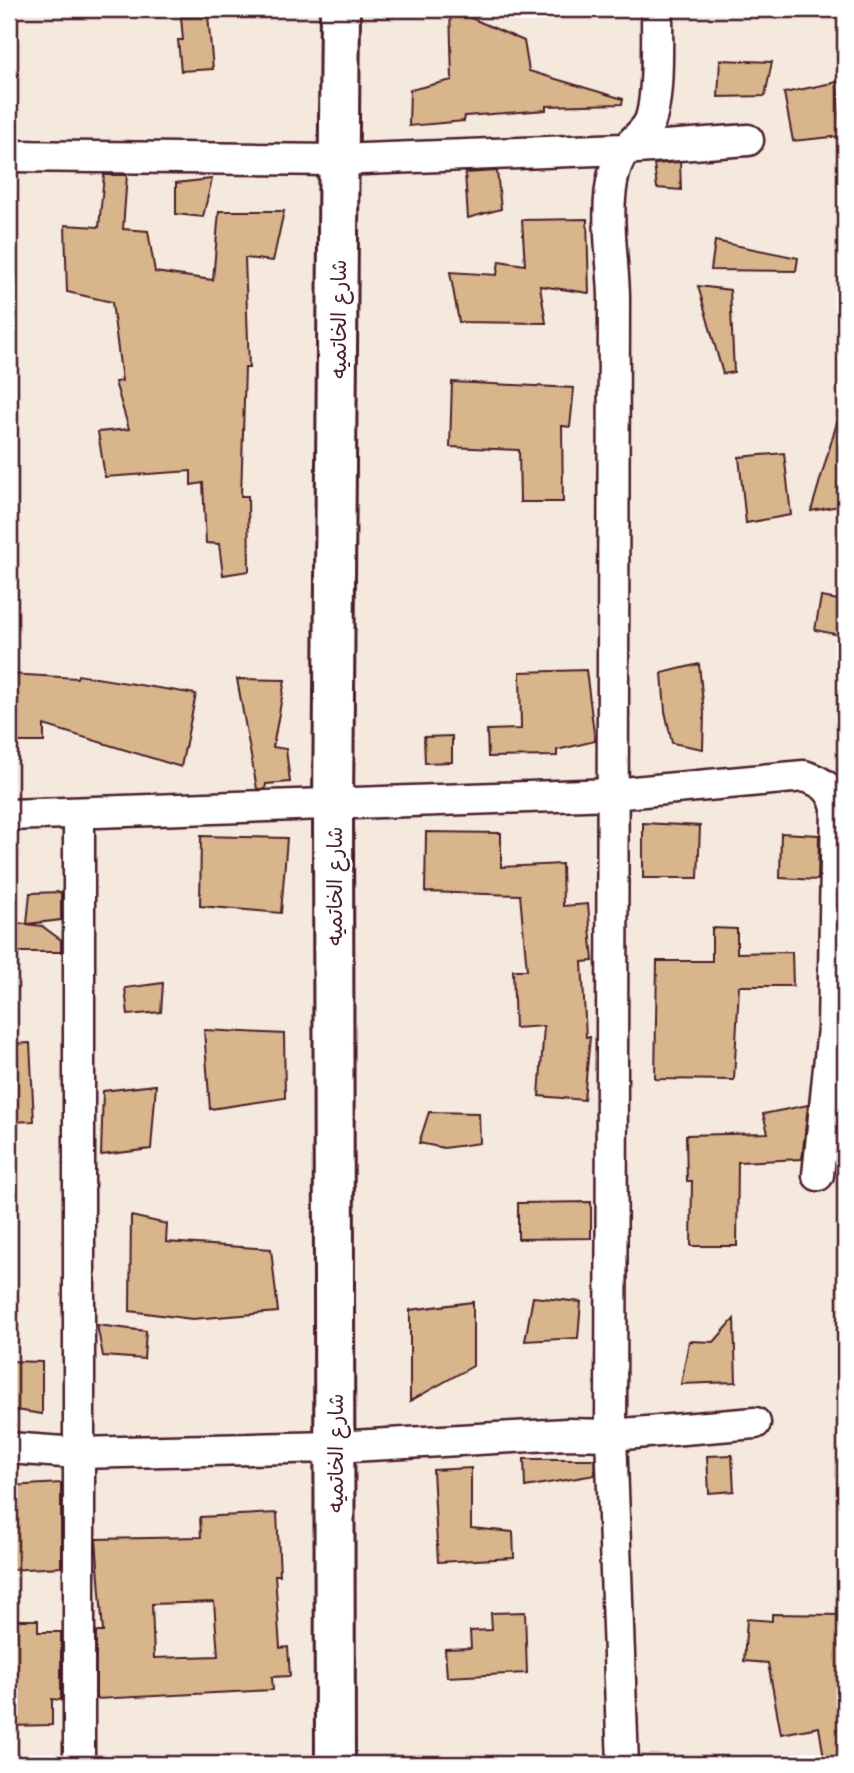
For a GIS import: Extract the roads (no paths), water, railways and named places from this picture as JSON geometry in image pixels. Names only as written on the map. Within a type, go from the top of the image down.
[{"type":"street","name":"شارع الخاتميه","points":[[335,1764],[333,806],[340,9]]},
{"type":"street","points":[[623,1764],[611,1435],[614,296],[610,201],[614,173],[623,149],[650,122],[657,66],[657,9]]},
{"type":"street","points":[[9,156],[337,160],[623,149],[748,140]]},
{"type":"street","points":[[9,815],[79,815],[612,794],[804,776],[821,781],[831,790],[837,806],[833,1028],[818,1175]]},
{"type":"street","points":[[79,815],[79,1764]]},
{"type":"street","points":[[9,1448],[77,1453],[334,1447],[567,1434],[611,1435],[755,1423]]}]
